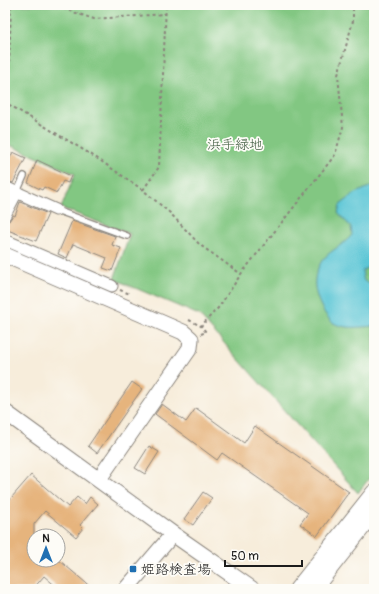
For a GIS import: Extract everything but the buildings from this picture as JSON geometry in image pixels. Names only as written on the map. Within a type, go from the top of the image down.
[{"type":"street","points":[[5,187],[56,210]]},
{"type":"street","points":[[5,215],[17,192]]},
{"type":"street","points":[[5,240],[112,286]]},
{"type":"street","points":[[5,254],[183,332],[191,339],[190,348],[99,479]]},
{"type":"street","points":[[5,412],[173,534],[252,589]]},
{"type":"street","points":[[297,589],[374,492]]},
{"type":"street","points":[[314,589],[374,513]]},
{"type":"street","points":[[126,589],[173,534]]},
{"type":"lane","points":[[17,192],[24,176]]},
{"type":"lane","points":[[56,210],[127,236]]},
{"type":"path","points":[[5,110],[8,104],[11,5]]},
{"type":"path","points":[[52,5],[94,19],[165,14]]},
{"type":"path","points":[[144,190],[160,167],[166,5]]},
{"type":"path","points":[[191,339],[206,332],[201,326],[219,307],[241,274],[334,155],[343,127],[338,75],[353,21],[353,5]]},
{"type":"path","points":[[5,100],[8,104],[96,157],[144,190],[170,213],[200,244],[241,274]]},
{"type":"green space","name":"浜手緑地","points":[[5,5],[374,5],[374,472],[358,493],[199,315],[114,279],[130,234],[61,208],[75,174],[5,143]]},
{"type":"water","points":[[374,185],[374,263],[362,271],[364,281],[374,286],[374,326],[352,327],[336,325],[330,321],[317,298],[315,285],[316,272],[325,257],[352,235],[351,227],[338,213],[340,205],[356,193]]},
{"type":"place","name":"姫路検査場","points":[[133,569]]}]
